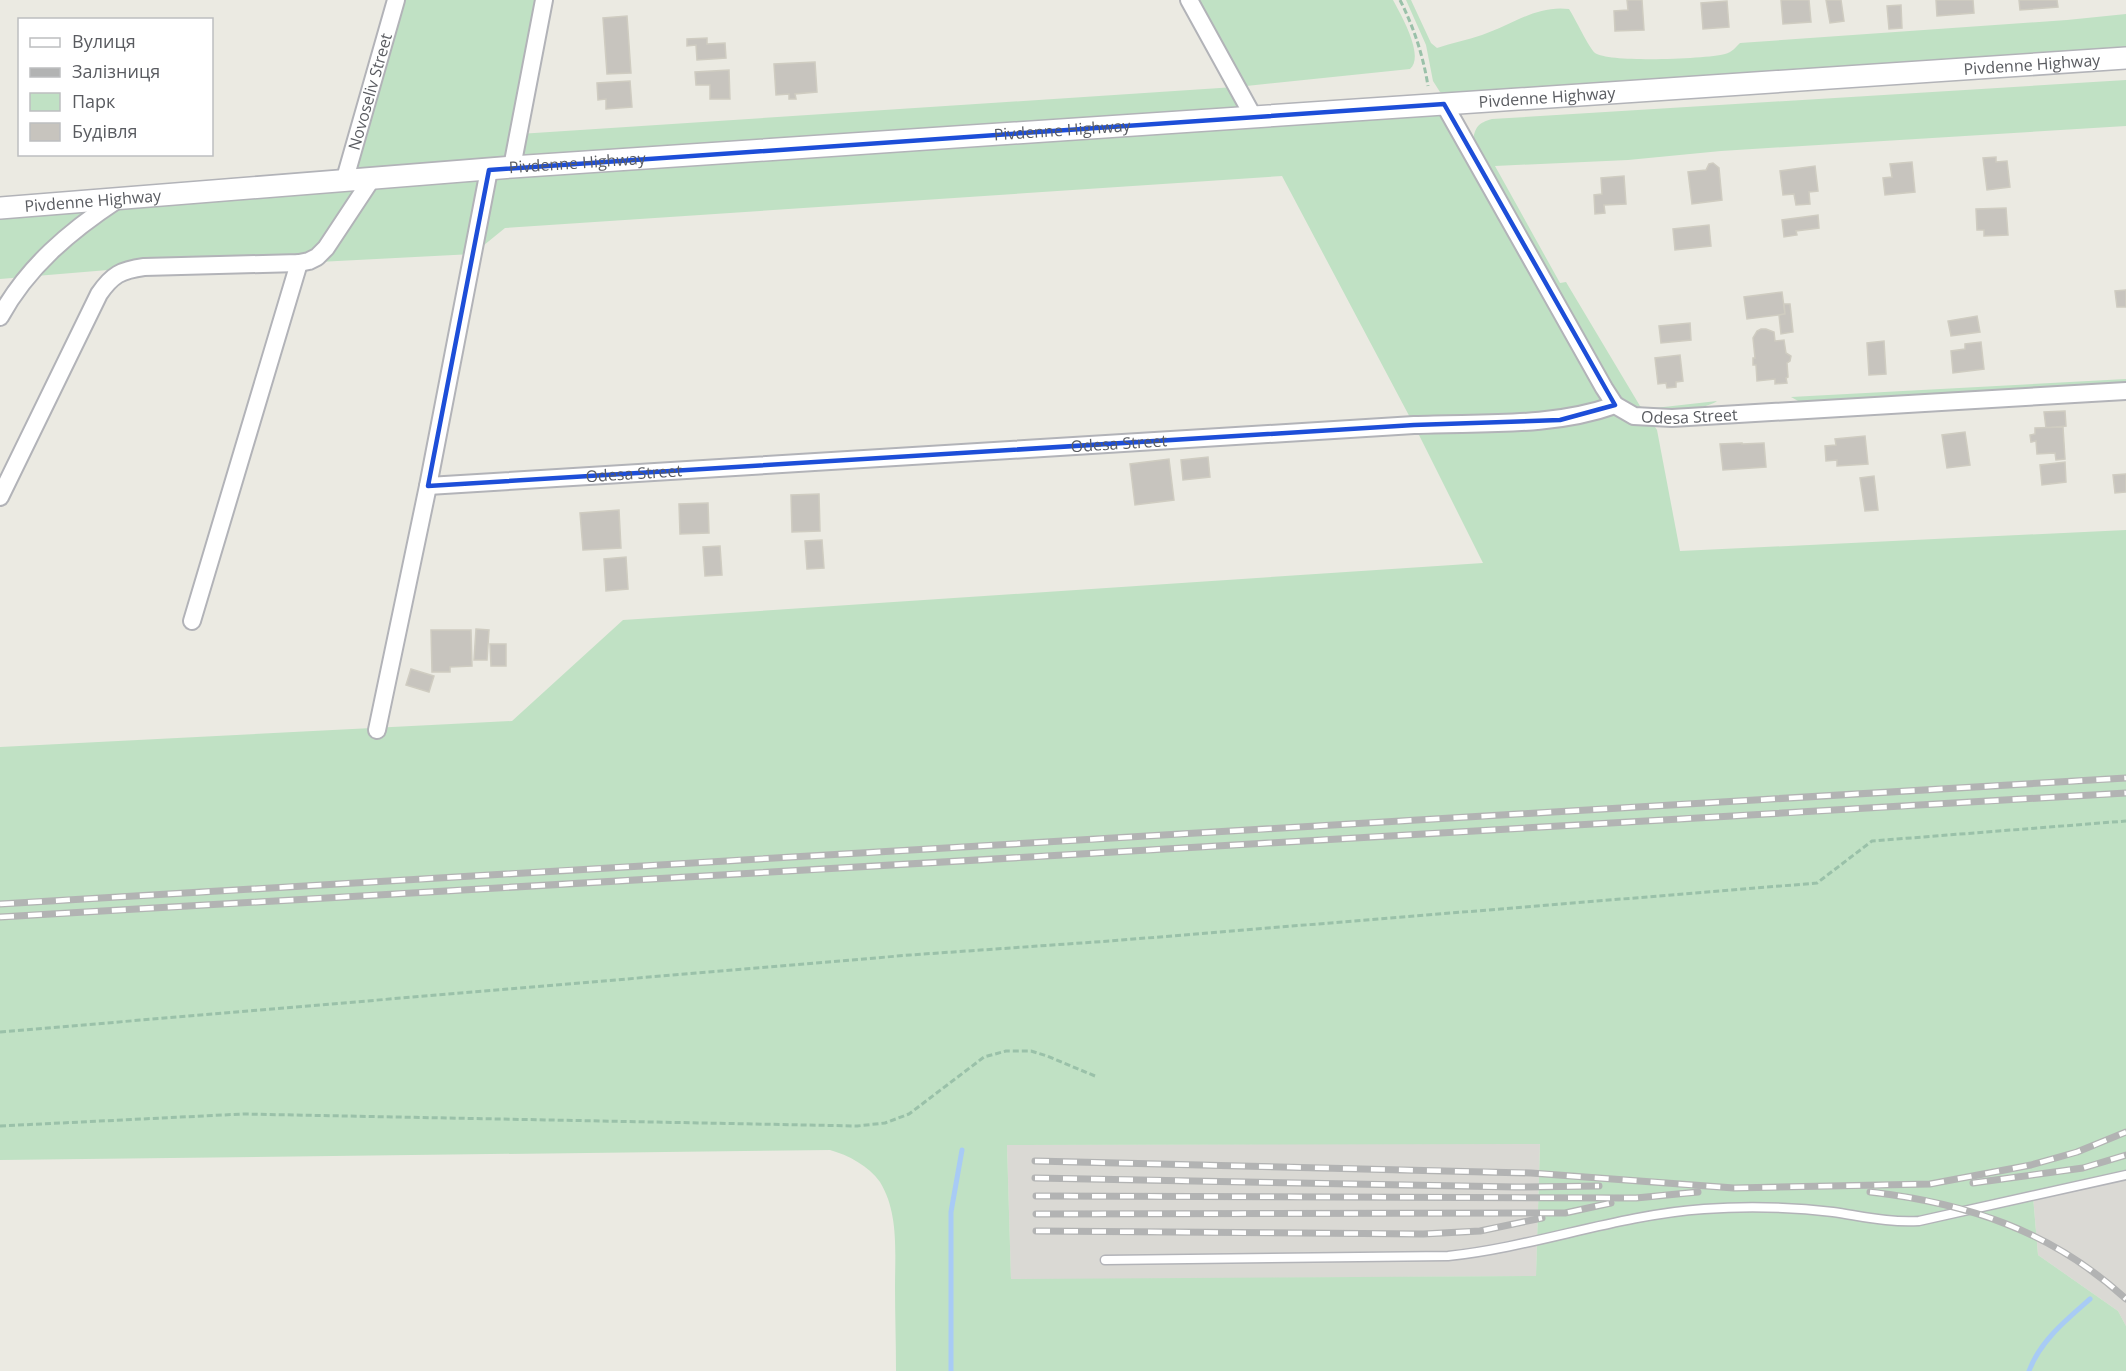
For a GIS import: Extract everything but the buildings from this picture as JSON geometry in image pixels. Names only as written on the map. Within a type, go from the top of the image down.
[{"type":"street","name":"Novoseliv Street","points":[[344,182],[396,0]]},
{"type":"street","points":[[512,167],[544,0]]},
{"type":"street","points":[[1190,0],[1253,116]]},
{"type":"street","name":"Pivdenne Highway","points":[[0,208],[512,167],[2126,58]]},
{"type":"street","points":[[1436,105],[1615,405]]},
{"type":"street","points":[[377,730],[428,486],[489,170]]},
{"type":"street","points":[[0,496],[99,294],[108,281],[117,274],[144,267],[309,261],[318,257],[326,248],[371,180]]},
{"type":"street","points":[[0,317],[20,285],[44,257],[79,226],[117,200]]},
{"type":"street","points":[[192,621],[299,263]]},
{"type":"street","name":"Odesa Street","points":[[428,486],[1414,425],[1560,420],[1615,405],[1634,416],[1672,418],[2126,391]]},
{"type":"lane","points":[[1105,1260],[1448,1256],[1496,1250],[1645,1217],[1705,1209],[1802,1209],[1907,1222],[1930,1219],[2126,1174]]},
{"type":"path","points":[[1400,0],[1413,25],[1422,54],[1428,86],[1436,105]]},
{"type":"path","points":[[0,1032],[910,955],[1122,940],[1817,883],[1872,841],[2126,821]]},
{"type":"path","points":[[0,1126],[243,1114],[857,1126],[885,1123],[909,1114],[984,1057],[1006,1051],[1031,1051],[1095,1076]]},
{"type":"highlighted area","points":[[1444,104],[1615,405],[1560,420],[1414,425],[428,486],[489,170]]},
{"type":"shaded area","points":[[1540,1143],[1536,1276],[1011,1280],[1007,1145]]},
{"type":"shaded area","points":[[2126,1175],[2126,1326],[2118,1311],[2038,1255],[2033,1195]]},
{"type":"green space","points":[[396,0],[544,0],[519,134],[1235,87],[1189,0],[1393,0],[1413,45],[1414,63],[1410,69],[1237,87],[1253,116],[1444,104],[1604,388],[1649,418],[1657,430],[1680,551],[2126,530],[2126,1175],[2033,1196],[2038,1255],[2118,1311],[2126,1326],[2126,1371],[896,1371],[895,1247],[890,1207],[880,1182],[870,1171],[851,1158],[830,1150],[0,1160],[0,747],[512,721],[623,620],[1483,563],[1414,425],[1282,176],[505,228],[473,254],[299,263],[144,267],[0,279],[0,208],[344,182]],"holes":[[[1540,1144],[1536,1276],[1011,1279],[1007,1145]]]},
{"type":"green space","points":[[1406,0],[1411,0],[1431,43],[1437,48],[1482,35],[1535,13],[1569,9],[1595,53],[1619,58],[1658,59],[1715,56],[1733,50],[1740,43],[2126,14],[2126,50],[1445,94],[1440,92],[1433,81],[1426,45]]},
{"type":"green space","points":[[2126,80],[2126,126],[1721,151],[1628,160],[1495,166],[1560,283],[1566,282],[1640,406],[1646,409],[1717,401],[1700,407],[1676,411],[1651,411],[1633,407],[1619,394],[1473,141],[1478,126],[1492,119]]},
{"type":"green space","points":[[2126,379],[2126,387],[1814,402],[1800,402],[1791,397]]},
{"type":"waterway","points":[[951,1371],[951,1212],[962,1150]]},
{"type":"waterway","points":[[2029,1371],[2047,1340],[2090,1299]]},
{"type":"railway","points":[[0,904],[2126,778]]},
{"type":"railway","points":[[0,917],[2126,793]]},
{"type":"railway","points":[[1035,1161],[1531,1173],[1734,1188],[1930,1184],[2031,1165],[2077,1152],[2126,1132]]},
{"type":"railway","points":[[1973,1183],[2083,1168],[2126,1155]]},
{"type":"railway","points":[[1035,1178],[1516,1187],[1599,1186]]},
{"type":"railway","points":[[1036,1196],[1636,1198],[1698,1192]]},
{"type":"railway","points":[[1870,1192],[1941,1204],[2007,1224],[2068,1255],[2098,1275],[2126,1299]]},
{"type":"railway","points":[[1036,1214],[1565,1213],[1611,1203]]},
{"type":"railway","points":[[1036,1231],[1423,1234],[1480,1231],[1542,1218]]}]
